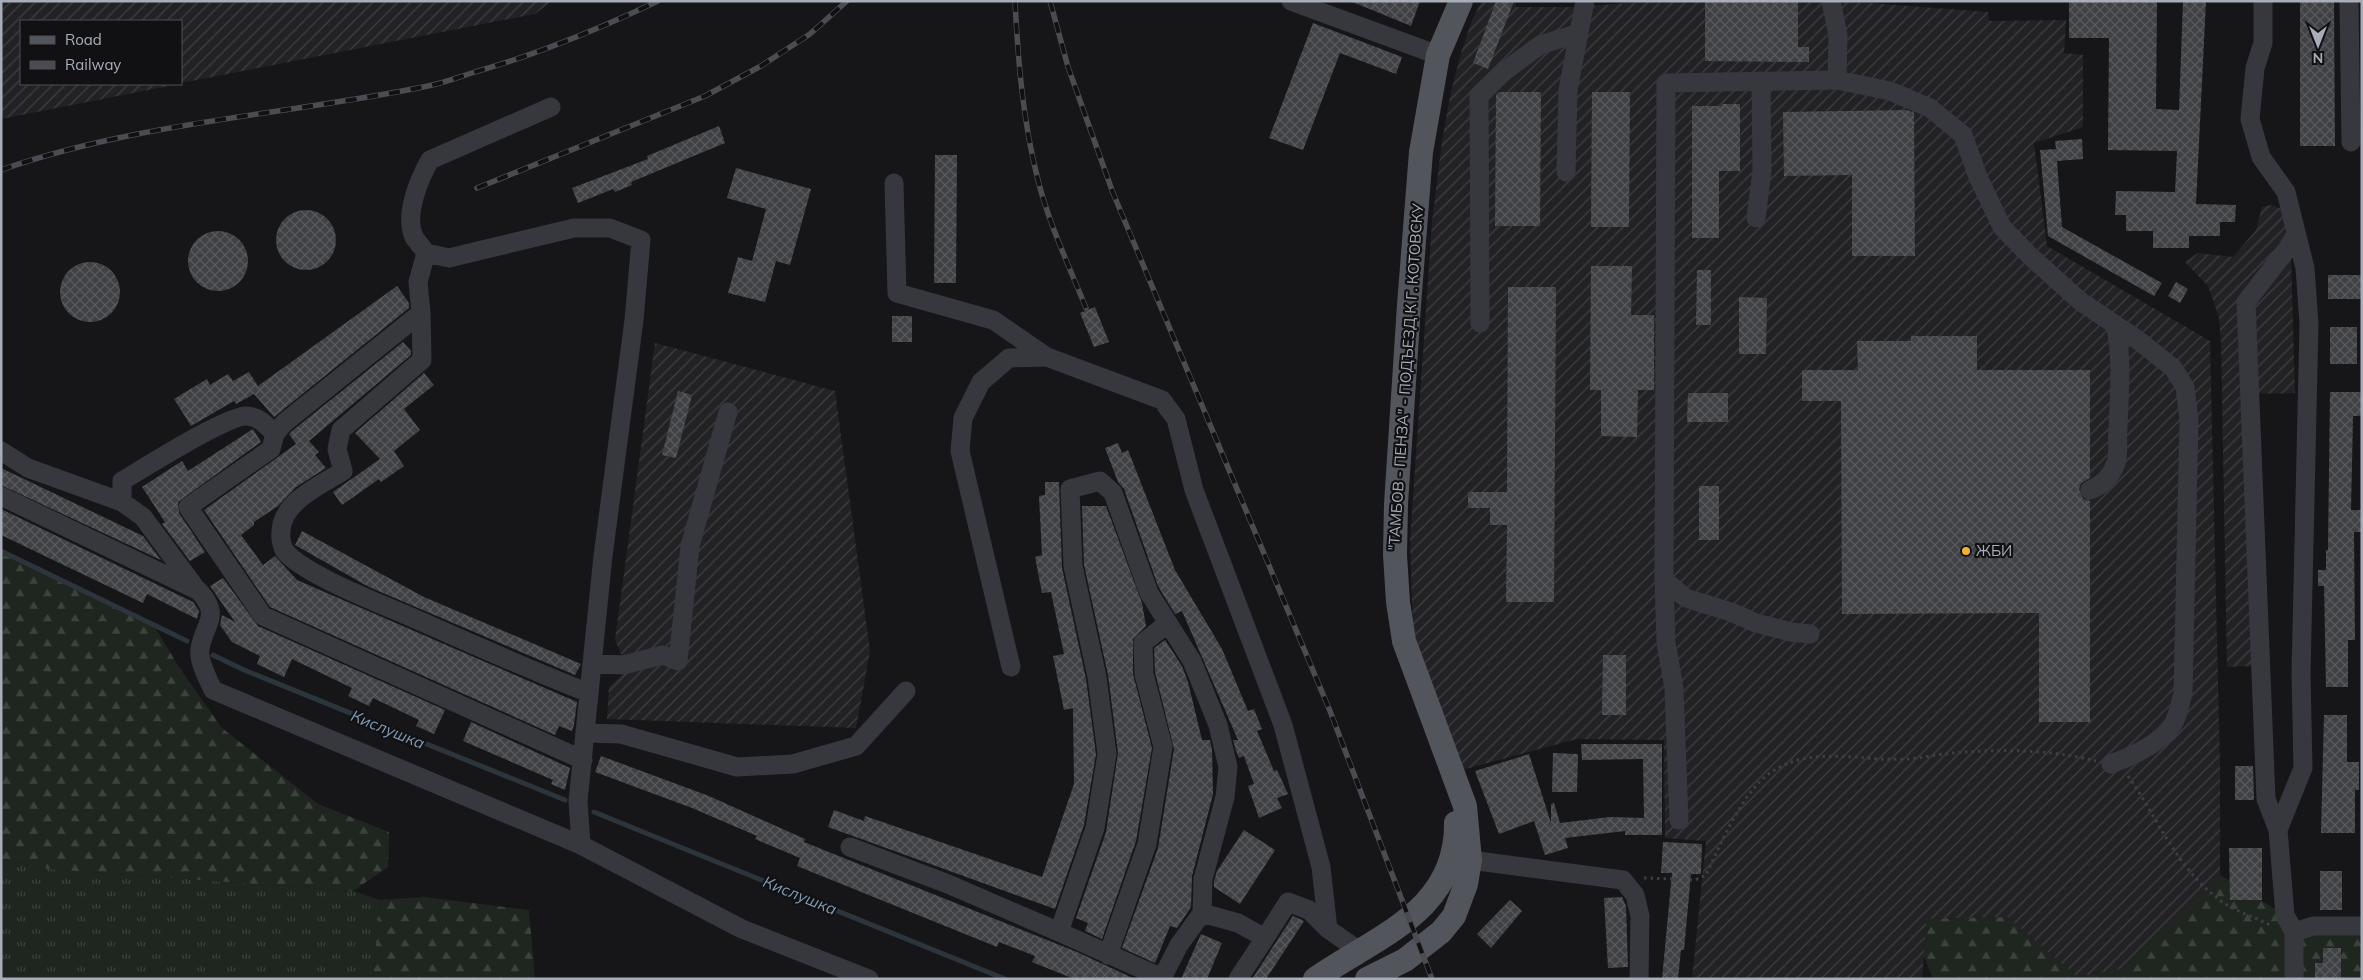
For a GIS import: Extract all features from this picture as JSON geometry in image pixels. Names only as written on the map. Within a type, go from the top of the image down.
[{"type":"main road","name":"\"ТАМБОВ - ПЕНЗА\" - ПОДЪЕЗД К Г. КОТОВСКУ","points":[[1367,979],[1405,960],[1441,932],[1454,916],[1466,884],[1470,860],[1465,806],[1404,641],[1398,602],[1395,554],[1408,305],[1421,152],[1438,55],[1461,1]]},
{"type":"main road","name":"\"ТАМБОВ - ПЕНЗА\" - ПОДЪЕЗД К Г. КОТОВСКУ","points":[[1315,979],[1358,950],[1391,931],[1415,913],[1430,900],[1444,880],[1452,859],[1456,838],[1455,779]]},
{"type":"lane","points":[[1291,1],[1438,55]]},
{"type":"lane","points":[[1566,172],[1568,90],[1585,1]]},
{"type":"lane","points":[[1831,1],[1838,35],[1837,80]]},
{"type":"lane","points":[[2263,1],[2263,43],[2255,68],[2250,119],[2261,158],[2286,192],[2305,268],[2310,324],[2302,663],[2303,768],[2278,830]]},
{"type":"lane","points":[[2349,1],[2351,142]]},
{"type":"lane","points":[[1480,323],[1479,95],[1501,74],[1540,45],[1579,33]]},
{"type":"lane","points":[[1679,820],[1674,688],[1666,643],[1664,580],[1663,406],[1666,82],[1837,80],[1890,91],[1930,108],[1963,135],[1978,177],[2002,227],[2030,256],[2080,301],[2115,324],[2174,368],[2185,387],[2189,420],[2183,694],[2174,723],[2161,736],[2131,757],[2111,764]]},
{"type":"lane","points":[[1756,218],[1762,171],[1761,81]]},
{"type":"lane","points":[[551,108],[430,160],[421,176],[411,210],[414,236],[426,253],[449,258],[574,228],[610,228],[641,240],[634,320],[603,556],[582,760],[578,801],[581,845]]},
{"type":"lane","points":[[894,183],[897,293],[993,320],[1047,357],[1162,400],[1176,419],[1194,490],[1283,725],[1322,867],[1328,929]]},
{"type":"lane","points":[[2294,979],[2294,932],[2285,915],[2278,830],[2266,799],[2246,302],[2288,248],[2296,234]]},
{"type":"lane","points":[[426,253],[418,282],[422,360],[341,430],[336,449],[342,471],[285,512],[280,531],[283,549],[296,560],[336,584],[550,678],[590,693]]},
{"type":"lane","points":[[421,313],[284,423],[275,434],[272,449],[188,507],[264,616],[582,760]]},
{"type":"lane","points":[[2090,490],[2101,486],[2109,478],[2116,462],[2120,364],[2119,343],[2115,324]]},
{"type":"lane","points":[[1010,667],[960,451],[963,418],[981,382],[1009,358],[1047,357]]},
{"type":"lane","points":[[592,664],[623,665],[663,655],[678,661],[690,546],[728,412]]},
{"type":"lane","points":[[122,502],[122,481],[218,426],[246,416],[260,419],[275,434]]},
{"type":"lane","points":[[1,451],[28,468],[122,502],[143,517],[197,590],[209,603],[210,621],[200,650],[206,675],[213,690],[581,845],[742,929],[869,979]]},
{"type":"lane","points":[[850,847],[948,884],[1059,932],[1108,955],[1143,975],[1162,978],[1179,945],[1202,913],[1203,879],[1226,797],[1228,767],[1218,725],[1192,661],[1149,593],[1113,493],[1100,481],[1070,489],[1073,566],[1097,677],[1107,754],[1095,828],[1059,932]]},
{"type":"lane","points":[[1,496],[197,590]]},
{"type":"lane","points":[[1664,580],[1686,598],[1731,612],[1756,623],[1791,632],[1810,634]]},
{"type":"lane","points":[[1108,955],[1147,844],[1163,747],[1144,674],[1143,643],[1168,623]]},
{"type":"lane","points":[[585,733],[622,734],[737,767],[793,764],[856,746],[906,691]]},
{"type":"lane","points":[[1470,860],[1623,880],[1634,895],[1640,916],[1639,979]]},
{"type":"lane","points":[[1238,979],[1288,902],[1309,910],[1328,929],[1358,950]]},
{"type":"lane","points":[[1202,913],[1238,923],[1265,938]]},
{"type":"lane","points":[[2294,932],[2313,926],[2362,926]]},
{"type":"path","points":[[1623,880],[1643,878],[1695,880],[1706,875],[1738,812],[1760,781],[1771,772],[1799,760],[1827,756],[1908,759],[1951,753],[2006,750],[2069,754],[2111,764],[2125,772],[2157,825],[2192,876],[2223,902],[2278,928],[2294,932]]},
{"type":"shaded area","points":[[1,1],[552,1],[535,14],[182,83],[182,20],[20,20],[20,85],[174,85],[1,119]]},
{"type":"shaded area","points":[[1482,1],[1516,1],[1516,7],[1575,7],[1653,1],[1844,1],[1988,12],[1989,21],[2066,20],[2064,53],[2083,55],[2083,127],[2034,143],[2047,246],[2210,341],[2220,768],[2220,875],[2123,969],[2077,977],[2007,917],[1927,919],[1922,979],[1692,979],[1706,841],[1665,838],[1664,740],[1577,739],[1462,770],[1413,630],[1410,541],[1432,222],[1442,141],[1451,91],[1462,50],[1472,20]]},
{"type":"shaded area","points":[[2271,205],[2282,209],[2291,257],[2295,393],[2246,394],[2253,666],[2227,667],[2219,318],[2208,286],[2185,262],[2198,253],[2233,257],[2256,230],[2262,207]]},
{"type":"shaded area","points":[[655,343],[835,391],[870,651],[856,728],[607,719],[609,687],[624,673],[622,656],[615,640]]},
{"type":"green space","points":[[1,551],[154,626],[179,667],[222,728],[318,804],[389,832],[388,867],[353,891],[50,869],[1,859]]},
{"type":"green space","points":[[1,859],[50,869],[353,891],[380,900],[373,979],[1,979]]},
{"type":"green space","points":[[2220,875],[2285,915],[2294,932],[2362,926],[2362,979],[1933,979],[1924,956],[1927,919],[2008,917],[2077,977],[2123,969]]},
{"type":"green space","points":[[424,897],[529,910],[535,979],[373,979],[380,900]]},
{"type":"building","points":[[1350,1],[1420,1],[1411,26]]},
{"type":"building","points":[[1496,1],[1514,1],[1488,69],[1473,63]]},
{"type":"building","points":[[1705,1],[1798,1],[1798,47],[1809,47],[1809,62],[1705,61]]},
{"type":"building","points":[[2069,1],[2157,1],[2156,109],[2179,110],[2183,1],[2206,1],[2196,204],[2236,205],[2235,222],[2220,222],[2220,236],[2189,236],[2189,248],[2153,248],[2153,231],[2126,231],[2126,215],[2115,215],[2116,191],[2175,192],[2177,151],[2108,150],[2109,38],[2069,38]]},
{"type":"building","points":[[2300,1],[2334,1],[2335,146],[2300,146]]},
{"type":"building","points":[[1313,23],[1402,57],[1396,74],[1340,53],[1303,150],[1269,138]]},
{"type":"building","points":[[1499,92],[1541,92],[1540,226],[1495,226],[1496,95]]},
{"type":"building","points":[[1592,92],[1630,92],[1629,227],[1591,227]]},
{"type":"building","points":[[1722,104],[1740,104],[1740,171],[1719,171],[1719,238],[1692,238],[1692,106],[1722,106]]},
{"type":"building","points":[[1907,110],[1914,113],[1915,256],[1852,256],[1852,175],[1784,176],[1783,112]]},
{"type":"building","points":[[719,126],[725,143],[631,182],[632,185],[615,192],[613,189],[578,203],[572,188],[648,159],[647,156]]},
{"type":"building","points":[[2082,139],[2083,159],[2057,161],[2062,227],[2162,283],[2154,296],[2048,236],[2040,150],[2056,149],[2055,141]]},
{"type":"building","points":[[935,155],[957,155],[956,283],[934,283]]},
{"type":"building","points":[[736,168],[811,189],[790,265],[776,261],[765,302],[728,293],[738,257],[752,261],[766,209],[727,198]]},
{"type":"building","points":[[300,210],[312,210],[323,215],[331,223],[336,234],[334,252],[323,265],[312,270],[300,270],[289,265],[281,257],[276,246],[276,234],[281,223],[289,215]]},
{"type":"building","points":[[212,231],[224,231],[235,236],[243,244],[248,255],[246,273],[235,286],[224,291],[212,291],[201,286],[193,278],[188,267],[188,255],[193,244],[201,236]]},
{"type":"building","points":[[90,262],[102,264],[115,275],[120,292],[118,304],[107,317],[90,322],[78,320],[65,309],[60,292],[62,280],[73,267]]},
{"type":"building","points":[[1591,266],[1632,266],[1631,315],[1654,315],[1654,390],[1638,390],[1637,437],[1601,436],[1601,390],[1590,390]]},
{"type":"building","points":[[1697,270],[1711,270],[1711,325],[1696,325]]},
{"type":"building","points":[[2328,275],[2362,275],[2362,299],[2328,299]]},
{"type":"building","points":[[2176,282],[2188,289],[2180,303],[2168,296]]},
{"type":"building","points":[[397,286],[409,303],[409,308],[274,417],[254,394],[236,404],[234,401],[191,426],[174,399],[207,379],[210,385],[228,374],[233,381],[249,372],[258,386]]},
{"type":"building","points":[[1508,287],[1556,287],[1554,602],[1506,602],[1507,525],[1490,525],[1490,508],[1468,508],[1468,492],[1507,492]]},
{"type":"building","points":[[1739,297],[1767,298],[1766,354],[1739,354]]},
{"type":"building","points":[[1095,307],[1109,342],[1094,347],[1080,313]]},
{"type":"building","points":[[892,316],[912,316],[912,342],[892,342]]},
{"type":"building","points":[[2330,327],[2357,327],[2357,364],[2330,364]]},
{"type":"building","name":"ЖБИ","points":[[1911,336],[1977,336],[1977,370],[2090,370],[2090,478],[2081,483],[2079,489],[2083,499],[2090,501],[2090,722],[2039,722],[2039,613],[1842,614],[1841,401],[1802,401],[1802,370],[1858,370],[1857,341],[1911,341]]},
{"type":"building","points":[[403,342],[411,351],[411,355],[309,441],[319,452],[315,455],[326,468],[296,487],[278,506],[254,522],[254,525],[241,535],[263,565],[275,556],[297,580],[577,702],[572,731],[559,726],[555,735],[270,607],[204,510],[296,444],[289,434],[292,431]]},
{"type":"building","points":[[424,373],[434,385],[404,409],[420,430],[394,451],[404,466],[381,482],[379,479],[342,505],[333,492],[380,459],[355,433]]},
{"type":"building","points":[[678,391],[692,395],[676,458],[662,455]]},
{"type":"building","points":[[2330,392],[2362,392],[2362,416],[2353,416],[2351,510],[2362,510],[2362,532],[2354,532],[2355,640],[2348,640],[2348,687],[2326,687],[2324,586],[2318,586],[2318,570],[2326,570],[2326,550],[2328,550]]},
{"type":"building","points":[[1688,393],[1728,393],[1728,422],[1687,422]]},
{"type":"building","points":[[253,429],[261,442],[178,502],[179,513],[205,552],[190,561],[162,524],[165,522],[142,487],[182,461],[188,471]]},
{"type":"building","points":[[1118,443],[1122,453],[1128,450],[1175,570],[1222,649],[1248,711],[1254,709],[1262,729],[1257,731],[1274,771],[1277,770],[1288,794],[1277,798],[1282,808],[1259,818],[1248,786],[1254,784],[1244,756],[1239,758],[1233,740],[1238,740],[1182,611],[1175,614],[1158,586],[1124,489],[1118,482],[1105,448]]},
{"type":"building","points":[[1,468],[143,536],[161,560],[1,485]]},
{"type":"building","points":[[1045,482],[1059,482],[1062,568],[1086,679],[1096,754],[1084,825],[1055,909],[828,827],[834,810],[864,821],[865,816],[1042,877],[1074,784],[1073,708],[1064,710],[1053,656],[1064,654],[1051,592],[1042,593],[1035,557],[1042,555],[1039,496],[1045,495]]},
{"type":"building","points":[[1699,486],[1719,486],[1719,540],[1699,540]]},
{"type":"building","points":[[1082,506],[1106,506],[1142,603],[1146,626],[1133,639],[1133,674],[1152,748],[1136,841],[1102,939],[1085,931],[1088,923],[1076,918],[1106,832],[1118,753],[1108,675],[1084,565]]},
{"type":"building","points":[[1,509],[193,602],[199,611],[197,619],[147,594],[143,603],[1,535]]},
{"type":"building","points":[[302,531],[424,597],[581,664],[575,675],[369,587],[295,545]]},
{"type":"building","points":[[223,578],[258,626],[445,710],[434,734],[416,726],[419,720],[373,698],[369,706],[348,696],[352,688],[292,659],[284,677],[257,664],[260,656],[232,642],[220,625],[222,615],[235,622],[210,586]]},
{"type":"building","points":[[1165,640],[1182,666],[1188,682],[1202,740],[1210,740],[1213,794],[1192,876],[1191,907],[1177,928],[1170,926],[1155,963],[1122,948],[1158,848],[1174,749],[1155,672],[1154,648]]},
{"type":"building","points":[[1603,655],[1626,655],[1626,715],[1602,715]]},
{"type":"building","points":[[2324,715],[2347,715],[2347,762],[2359,762],[2359,790],[2355,790],[2355,833],[2321,833]]},
{"type":"building","points":[[471,722],[570,768],[565,790],[551,784],[553,780],[463,741]]},
{"type":"building","points":[[1581,744],[1662,744],[1662,835],[1625,835],[1625,831],[1565,838],[1568,848],[1545,855],[1534,821],[1499,834],[1475,771],[1529,754],[1551,823],[1551,804],[1554,803],[1560,823],[1610,817],[1644,818],[1643,759],[1582,760]]},
{"type":"building","points":[[1553,753],[1578,754],[1577,792],[1552,792]]},
{"type":"building","points":[[601,756],[709,796],[805,839],[804,842],[1077,952],[1135,979],[1074,979],[1032,962],[1035,956],[999,942],[997,947],[797,866],[800,858],[755,839],[757,836],[692,808],[595,772]]},
{"type":"building","points":[[2235,766],[2253,766],[2254,800],[2235,800]]},
{"type":"building","points":[[1244,830],[1275,850],[1240,904],[1214,887],[1214,881],[1217,871]]},
{"type":"building","points":[[1663,842],[1702,844],[1701,874],[1691,874],[1684,950],[1681,950],[1678,979],[1662,979],[1672,873],[1661,873]]},
{"type":"building","points":[[2229,848],[2262,848],[2262,900],[2230,900]]},
{"type":"building","points":[[2320,871],[2342,871],[2342,910],[2320,910]]},
{"type":"building","points":[[1622,897],[1626,906],[1628,967],[1608,968],[1604,898]]},
{"type":"building","points":[[1510,900],[1522,911],[1491,948],[1477,934]]},
{"type":"building","points":[[1293,916],[1304,921],[1266,979],[1252,979]]},
{"type":"building","points":[[1201,934],[1222,943],[1207,979],[1181,979]]},
{"type":"building","points":[[2323,948],[2341,948],[2341,979],[2315,979],[2315,963],[2323,963]]},
{"type":"waterway","name":"Кислушка","points":[[1,551],[187,641]]},
{"type":"waterway","name":"Кислушка","points":[[213,655],[244,670],[565,800]]},
{"type":"waterway","name":"Кислушка","points":[[594,812],[1005,979]]},
{"type":"railway","points":[[1,170],[53,154],[159,130],[375,96],[440,83],[545,49],[658,1]]},
{"type":"railway","points":[[477,188],[705,96],[761,66],[810,34],[847,1]]},
{"type":"railway","points":[[1015,1],[1022,91],[1028,136],[1038,180],[1048,213],[1086,308]]},
{"type":"railway","points":[[1050,1],[1068,67],[1113,193],[1330,711],[1432,979]]},
{"type":"place","name":"ЖБИ","points":[[1966,551]]}]
